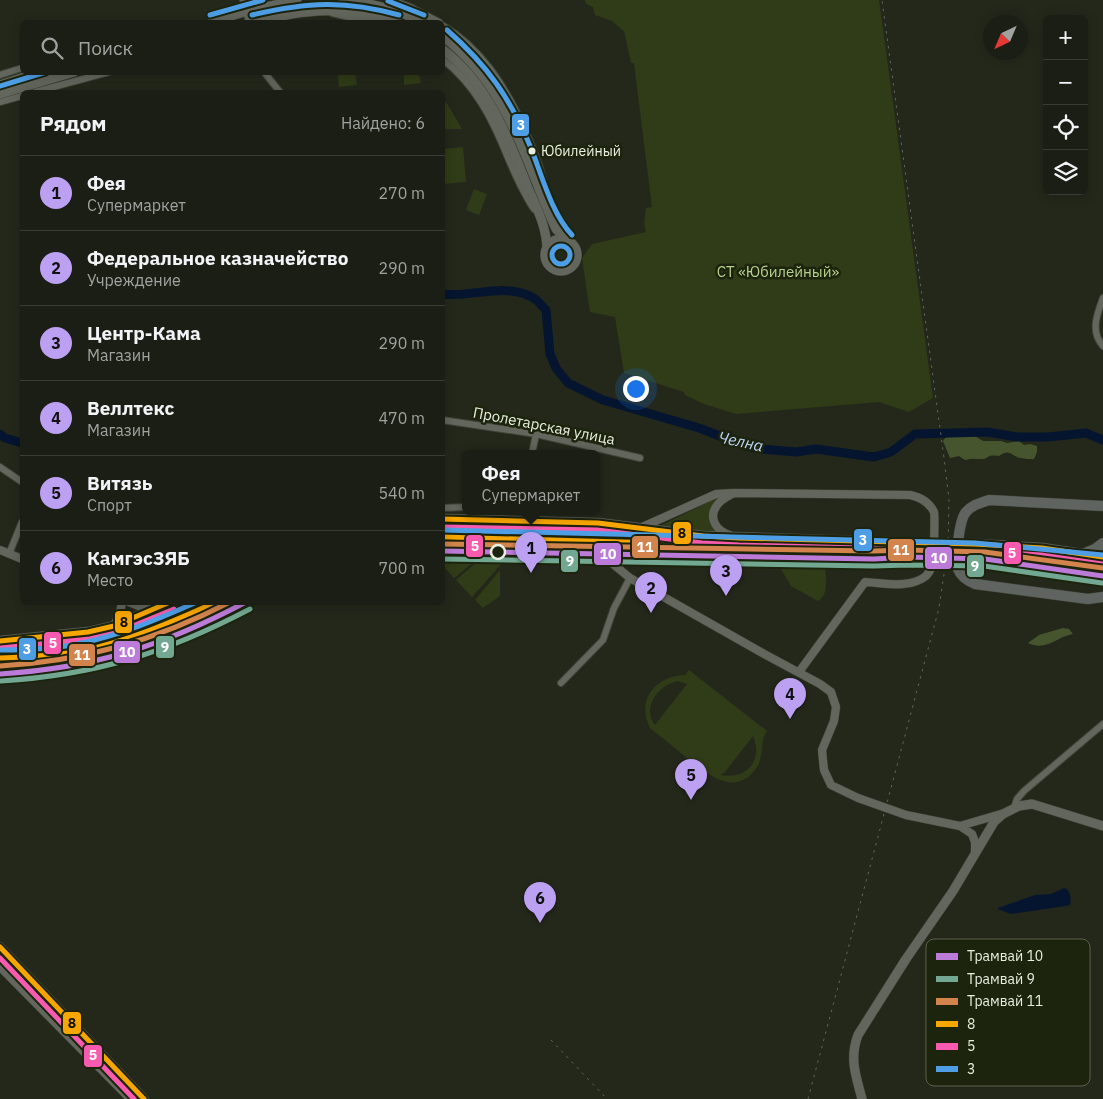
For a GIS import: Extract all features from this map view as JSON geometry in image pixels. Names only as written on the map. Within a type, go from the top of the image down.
[{"type":"main road","points":[[219,20],[297,0]]},
{"type":"main road","points":[[343,0],[373,5],[416,20]]},
{"type":"main road","points":[[262,20],[287,14],[321,10],[352,11],[389,20]]},
{"type":"main road","points":[[445,38],[475,64],[490,83],[502,104],[514,128],[545,217],[547,250],[545,257],[552,268],[560,272],[568,270],[576,263],[578,254],[574,245],[545,217],[495,111],[478,84],[464,68],[445,52]]},
{"type":"main road","points":[[0,85],[31,75]]},
{"type":"main road","points":[[0,94],[64,75]]},
{"type":"main road","points":[[547,250],[558,239],[567,240]]},
{"type":"main road","points":[[1103,506],[989,500],[974,505],[965,513],[960,524],[957,567],[961,575],[975,584],[1088,599],[1103,597]]},
{"type":"main road","points":[[1087,505],[1101,512],[1103,516]]},
{"type":"main road","points":[[445,519],[598,523],[703,536],[919,546]]},
{"type":"main road","points":[[445,537],[636,543],[975,547],[1103,557]]},
{"type":"main road","points":[[1086,557],[1103,543]]},
{"type":"main road","points":[[1086,557],[1103,563]]},
{"type":"main road","points":[[1086,557],[1102,575],[1103,579]]},
{"type":"main road","points":[[1088,599],[1097,594],[1103,584]]},
{"type":"main road","points":[[0,641],[88,632],[114,626],[166,605]]},
{"type":"main road","points":[[0,658],[44,656],[87,650],[146,632],[210,605]]},
{"type":"main road","points":[[862,1099],[853,1059],[853,1048],[858,1036],[906,959],[953,891],[994,822],[1002,814],[1026,804],[1039,806],[1103,826]]},
{"type":"main road","points":[[1,950],[144,1099]]},
{"type":"main road","points":[[0,966],[131,1099]]},
{"type":"street","points":[[242,0],[248,20]]},
{"type":"street","points":[[392,0],[435,20]]},
{"type":"street","points":[[321,10],[361,20]]},
{"type":"street","points":[[445,27],[475,50],[502,85],[515,108],[538,161],[546,190],[545,217]]},
{"type":"street","points":[[445,62],[466,80],[476,94],[488,113],[525,196],[545,217]]},
{"type":"street","points":[[0,75],[20,69]]},
{"type":"street","points":[[42,90],[98,75]]},
{"type":"street","points":[[266,75],[278,90]]},
{"type":"street","points":[[0,102],[20,97]]},
{"type":"street","points":[[1103,298],[1095,320],[1096,336],[1098,342],[1103,346]]},
{"type":"street","name":"Пролетарская улица","points":[[445,420],[536,434],[640,458]]},
{"type":"street","points":[[533,450],[536,434]]},
{"type":"street","points":[[0,467],[20,481]]},
{"type":"street","points":[[734,492],[717,505],[714,515],[715,525],[721,532],[739,538]]},
{"type":"street","points":[[640,528],[716,494],[734,492],[910,495],[920,497],[928,504],[935,514],[932,567],[926,575],[917,581],[904,584],[865,582],[799,672]]},
{"type":"street","points":[[445,508],[462,507]]},
{"type":"street","points":[[9,554],[20,527]]},
{"type":"street","points":[[570,541],[602,555],[630,578],[820,684],[830,692],[836,707],[834,721],[822,750],[824,770],[831,785],[858,798],[893,811],[960,826],[972,834],[975,842],[975,854]]},
{"type":"street","points":[[622,571],[614,561],[613,554],[618,548],[636,543]]},
{"type":"street","points":[[0,550],[20,558]]},
{"type":"street","points":[[561,684],[603,640],[614,608],[630,578]]},
{"type":"street","points":[[114,626],[121,605]]},
{"type":"street","points":[[136,605],[154,605]]},
{"type":"street","points":[[1014,808],[1017,799],[1024,791],[1103,724]]},
{"type":"street","points":[[960,826],[1002,814]]},
{"type":"green space","name":"СТ «Юбилейный»","points":[[585,0],[879,0],[933,398],[909,412],[879,402],[736,414],[704,404],[685,395],[684,392],[624,373],[615,317],[590,312],[582,258],[592,244],[646,232],[644,223],[646,208],[652,207],[634,63],[631,63],[624,31],[612,21],[595,15],[593,7],[586,4]]},
{"type":"green space","points":[[338,75],[355,75],[357,85],[339,87]]},
{"type":"green space","points":[[404,75],[418,75],[420,77],[421,83],[404,85]]},
{"type":"green space","points":[[445,101],[448,105],[462,129],[445,129]]},
{"type":"green space","points":[[463,147],[466,182],[445,184],[445,149]]},
{"type":"green space","points":[[474,189],[487,194],[479,215],[466,210]]},
{"type":"green space","points":[[975,436],[983,441],[1007,443],[1019,441],[1024,445],[1037,446],[1037,452],[1034,459],[1021,458],[1008,453],[982,459],[965,460],[959,456],[950,458],[943,441],[946,437]]},
{"type":"green space","points":[[721,497],[715,504],[720,534],[660,526]]},
{"type":"green space","points":[[445,525],[597,529],[698,540],[445,533]]},
{"type":"green space","points":[[445,543],[508,544],[508,547],[445,546]]},
{"type":"green space","points":[[770,550],[825,550],[825,554],[772,553]]},
{"type":"green space","points":[[445,561],[475,561],[454,578],[445,568]]},
{"type":"green space","points":[[478,561],[504,561],[472,597],[456,580]]},
{"type":"green space","points":[[825,563],[825,590],[822,598],[818,601],[791,586],[778,564]]},
{"type":"green space","points":[[500,570],[500,596],[483,608],[475,600]]},
{"type":"green space","points":[[181,605],[199,605],[147,629],[83,646],[0,655],[0,646],[94,637],[137,624]]},
{"type":"green space","points":[[1063,628],[1069,629],[1073,634],[1045,645],[1037,646],[1028,643],[1039,635]]},
{"type":"green space","points":[[689,670],[767,731],[763,740],[758,765],[746,778],[738,782],[719,780],[650,728],[645,708],[651,691],[665,680],[674,676],[685,675]],"holes":[[[678,681],[687,684],[655,725],[650,711],[654,698],[664,687]],[[753,736],[756,753],[750,767],[738,775],[720,775],[725,772]]]},
{"type":"water","points":[[1064,888],[1067,889],[1070,895],[1070,905],[1011,914],[998,909],[1035,895],[1051,894]]},
{"type":"waterway","name":"Челна","points":[[445,294],[514,291],[535,299],[546,310],[550,354],[556,368],[568,383],[603,400],[699,428],[746,446],[796,452],[816,449],[874,457],[891,452],[915,434],[987,432],[1018,437],[1048,437],[1086,433],[1103,440]]},
{"type":"waterway","name":"Челна","points":[[0,434],[5,438],[20,442]]},
{"type":"railway","points":[[808,1099],[939,608],[948,547],[949,499],[882,0]]},
{"type":"railway","points":[[551,1040],[607,1099]]},
{"type":"tram line","name":"11","points":[[445,544],[985,552],[1103,568]]},
{"type":"tram line","name":"10","points":[[445,551],[874,559],[908,557],[985,559],[1103,576]]},
{"type":"tram line","name":"9","points":[[445,559],[984,566],[1102,583]]},
{"type":"tram line","name":"11","points":[[0,666],[60,659],[118,647],[174,628],[224,605]]},
{"type":"tram line","name":"10","points":[[0,674],[66,666],[127,652],[186,631],[240,605]]},
{"type":"tram line","name":"9","points":[[1,681],[68,673],[130,659],[189,638],[250,609]]},
{"type":"transit line","name":"3","points":[[210,15],[263,0]]},
{"type":"transit line","name":"3","points":[[388,1],[424,15]]},
{"type":"transit line","name":"3","points":[[252,15],[291,7],[326,4],[361,7],[399,15]]},
{"type":"transit line","name":"3","points":[[447,30],[462,43],[486,70],[506,98],[531,148],[553,206],[572,235]]},
{"type":"transit line","name":"3","points":[[0,86],[36,75]]},
{"type":"transit line","name":"3","points":[[561,246],[567,249],[570,255],[567,261],[561,264],[555,261],[552,255],[555,249],[561,246]]},
{"type":"transit line","name":"8","points":[[445,519],[598,523],[703,536],[739,538],[975,544],[1042,548],[1103,557]]},
{"type":"transit line","name":"5","points":[[445,527],[597,530],[702,543],[739,545],[975,551],[1041,555],[1102,564]]},
{"type":"transit line","name":"3","points":[[445,530],[975,543],[1103,555]]},
{"type":"transit line","name":"8","points":[[445,537],[657,543]]},
{"type":"transit line","name":"5","points":[[445,545],[657,550]]},
{"type":"transit line","name":"8","points":[[0,641],[88,632],[114,626],[163,605]]},
{"type":"transit line","name":"3","points":[[0,650],[49,648],[93,641],[168,615],[190,605]]},
{"type":"transit line","name":"8","points":[[0,658],[61,654],[98,647],[150,630],[209,605]]},
{"type":"transit line","name":"5","points":[[1,648],[90,639],[116,633],[174,609]]},
{"type":"transit line","name":"5","points":[[0,665],[60,662],[98,655],[152,638],[220,609]]},
{"type":"transit line","name":"8","points":[[0,947],[144,1099]]},
{"type":"transit line","name":"5","points":[[0,958],[134,1099]]},
{"type":"place","name":"Юбилейный","points":[[532,151]]},
{"type":"place","name":"Фея","points":[[531,573]]},
{"type":"place","name":"Центр-Кама","points":[[726,596]]},
{"type":"place","name":"Федеральное казначейство","points":[[651,613]]},
{"type":"place","name":"Веллтекс","points":[[790,719]]},
{"type":"place","name":"Витязь","points":[[691,800]]},
{"type":"place","name":"КамгэсЗЯБ","points":[[540,923]]}]
